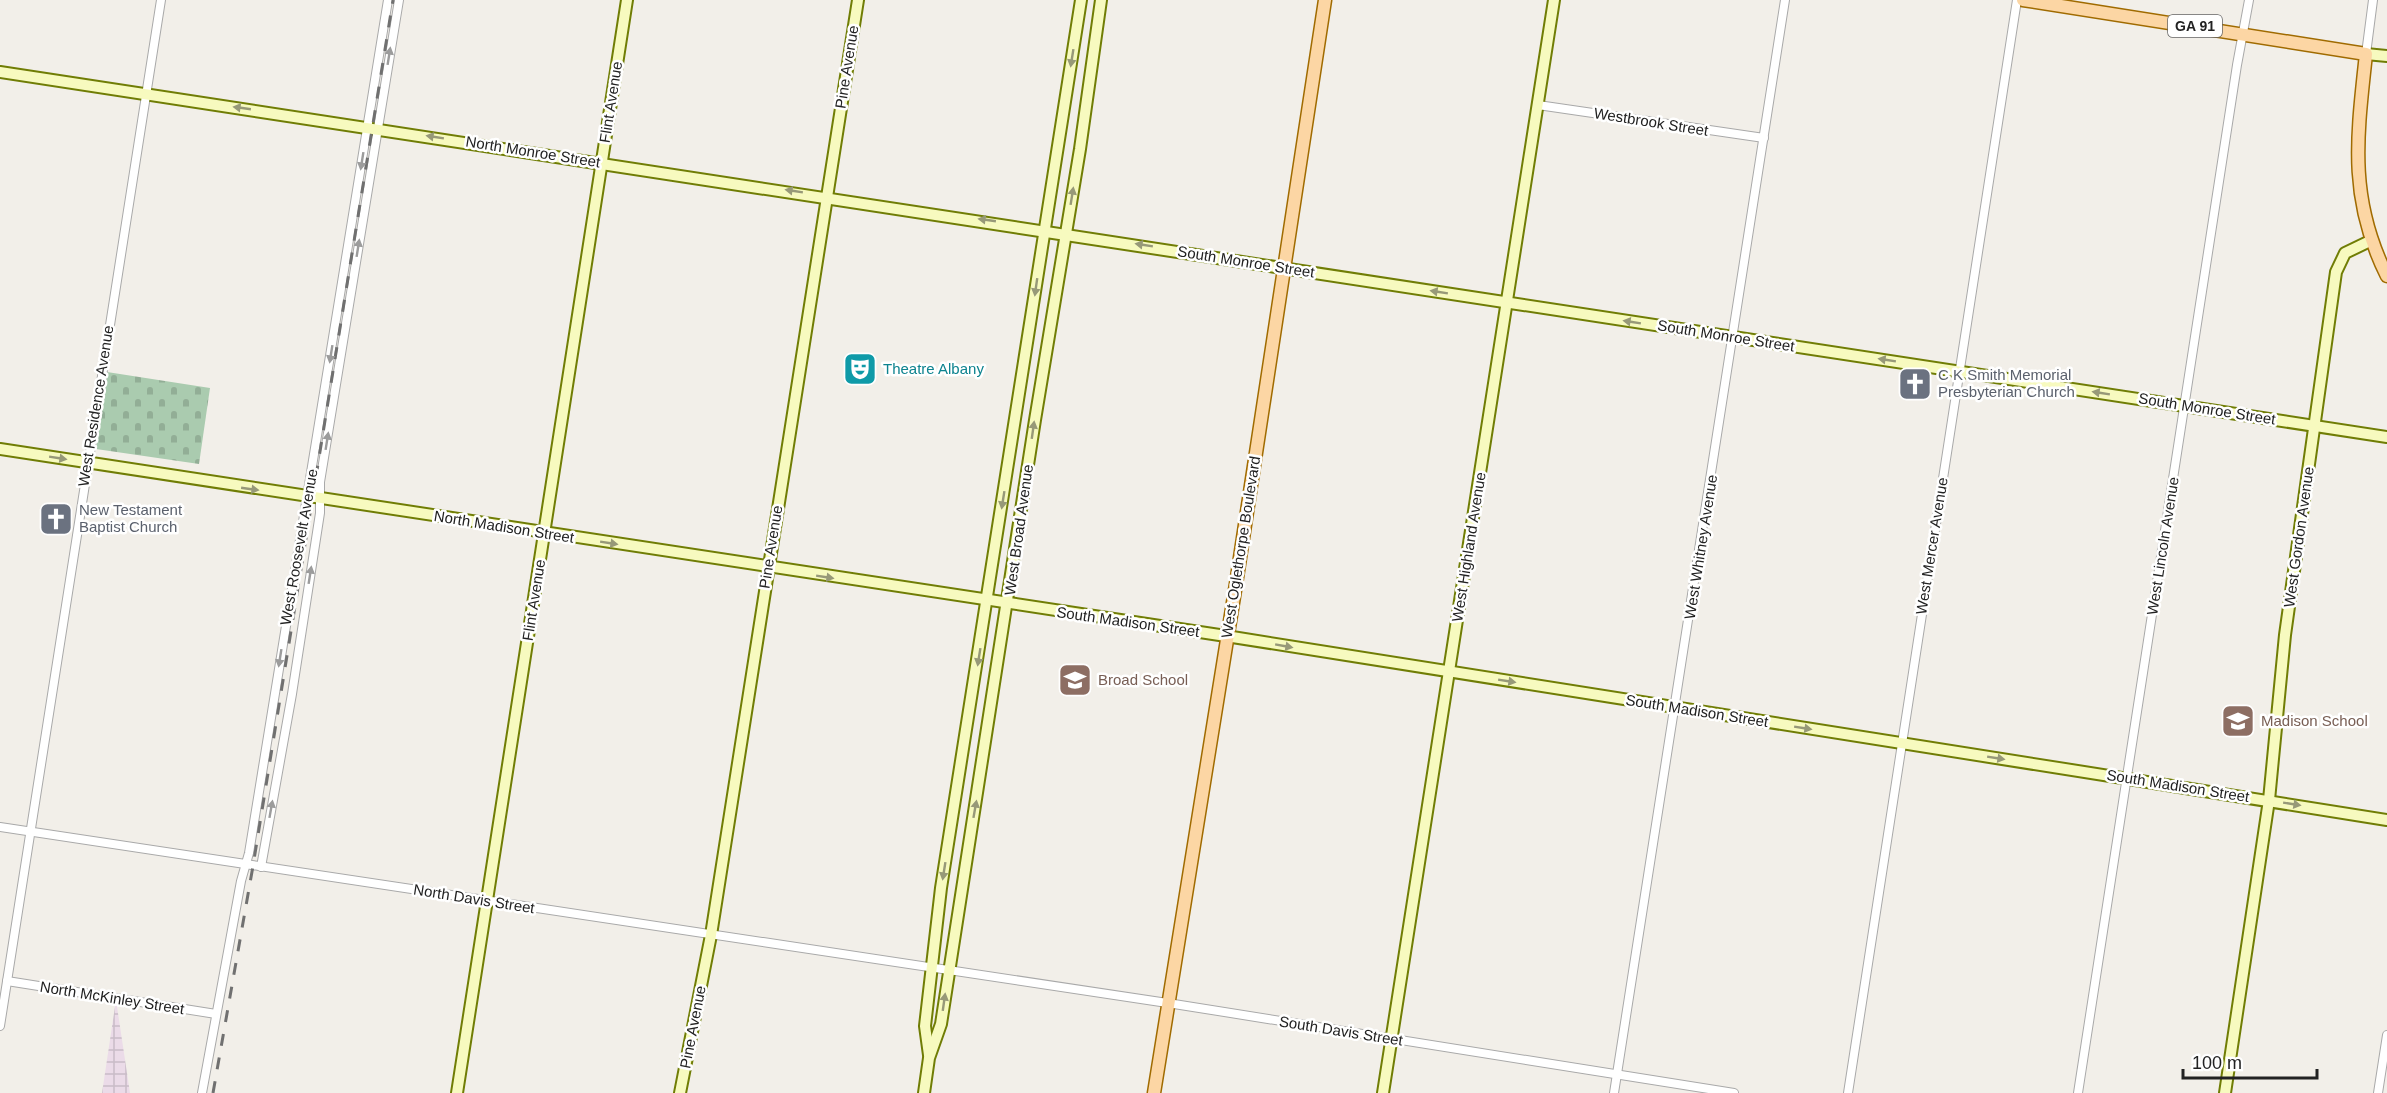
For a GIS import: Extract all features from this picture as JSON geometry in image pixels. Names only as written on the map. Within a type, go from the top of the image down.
[{"type":"main road","name":"Flint Avenue","points":[[457,1093],[627,0]]},
{"type":"main road","name":"Pine Avenue","points":[[680,1093],[711,935],[858,0]]},
{"type":"main road","name":"West Broad Avenue","points":[[929,1058],[925,1026],[941,888],[1081,0]]},
{"type":"main road","name":"West Broad Avenue","points":[[924,1093],[929,1058],[941,1024],[1101,0]]},
{"type":"main road","name":"West Oglethorpe Boulevard","points":[[1154,1093],[1325,0]]},
{"type":"main road","name":"West Highland Avenue","points":[[1383,1093],[1554,0]]},
{"type":"main road","name":"GA 91","points":[[2023,0],[2366,54]]},
{"type":"main road","points":[[2387,56],[2366,54],[2357,153],[2361,197],[2372,240],[2387,276]]},
{"type":"main road","name":"North Monroe Street","points":[[0,72],[1066,233]]},
{"type":"main road","name":"South Monroe Street","points":[[1066,233],[1507,303],[2387,436]]},
{"type":"main road","name":"West Gordon Avenue","points":[[2225,1093],[2269,800],[2285,635],[2336,272],[2345,253],[2372,240]]},
{"type":"main road","name":"North Madison Street","points":[[0,449],[1008,604]]},
{"type":"main road","name":"South Madison Street","points":[[1008,604],[1674,706],[2387,820]]},
{"type":"street","name":"West Residence Avenue","points":[[0,1026],[161,0]]},
{"type":"street","name":"West Roosevelt Avenue","points":[[261,867],[320,513],[320,482],[373,128],[388,0]]},
{"type":"street","name":"West Roosevelt Avenue","points":[[202,1093],[246,865],[306,497],[373,128],[399,0]]},
{"type":"street","name":"West Whitney Avenue","points":[[1614,1093],[1785,0]]},
{"type":"street","name":"West Mercer Avenue","points":[[1848,1093],[2017,0]]},
{"type":"street","name":"West Lincoln Avenue","points":[[2078,1093],[2249,0]]},
{"type":"street","points":[[2366,54],[2373,0]]},
{"type":"street","name":"Westbrook Street","points":[[1538,105],[1764,138]]},
{"type":"street","name":"North Davis Street","points":[[0,827],[948,971]]},
{"type":"street","name":"South Davis Street","points":[[948,971],[1167,1003],[1734,1093]]},
{"type":"street","name":"North McKinley Street","points":[[7,981],[216,1014]]},
{"type":"street","points":[[2378,1093],[2387,1035]]},
{"type":"shaded area","points":[[116,1000],[130,1093],[102,1093]]},
{"type":"green space","points":[[107,372],[210,388],[199,464],[96,449]]},
{"type":"railway","points":[[213,1093],[253,866],[393,0]]},
{"type":"place","name":"Theatre Albany","points":[[860,369]]},
{"type":"place","name":"C K Smith Memorial Presbyterian Church","points":[[1915,384]]},
{"type":"place","name":"New Testament Baptist Church","points":[[56,519]]},
{"type":"place","name":"Broad School","points":[[1075,680]]},
{"type":"place","name":"Madison School","points":[[2238,721]]}]
